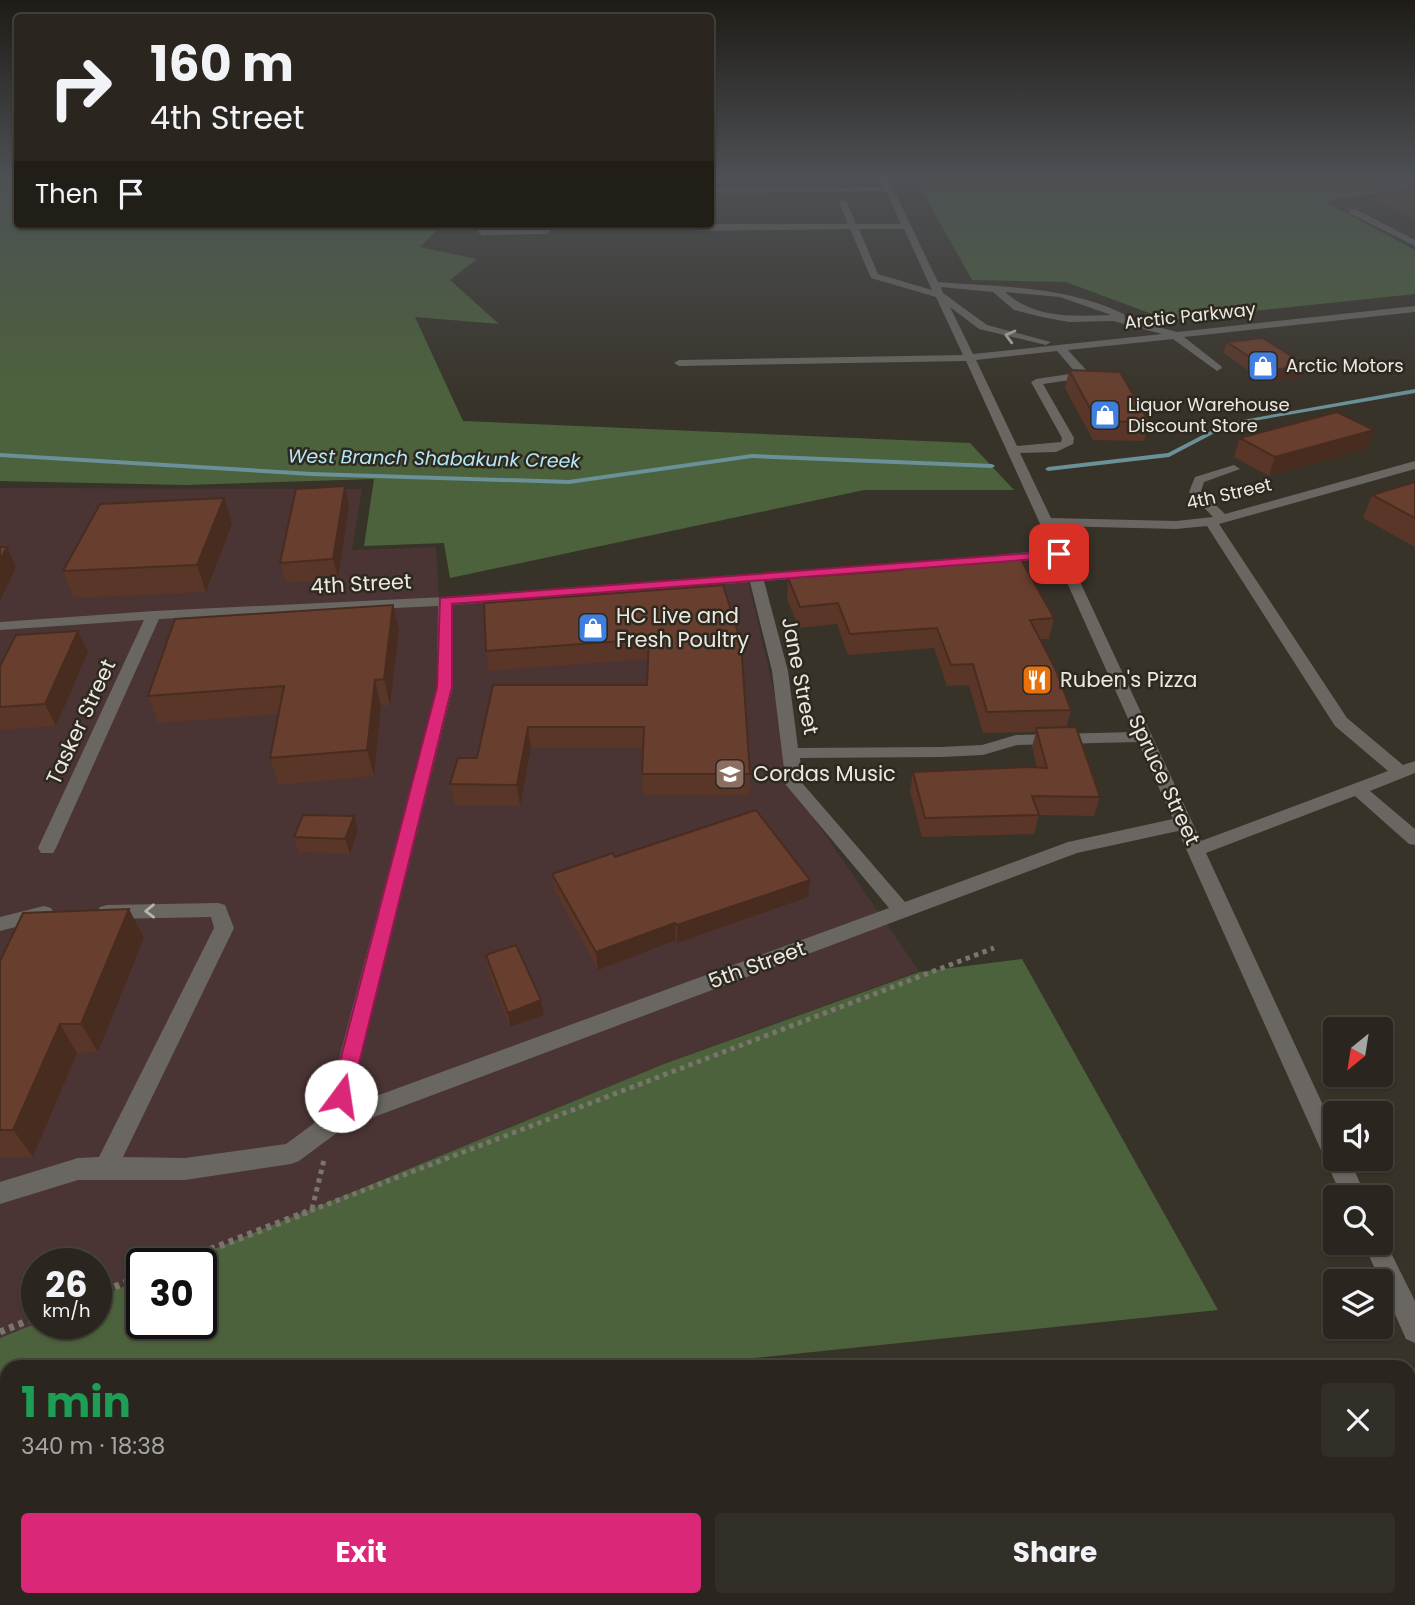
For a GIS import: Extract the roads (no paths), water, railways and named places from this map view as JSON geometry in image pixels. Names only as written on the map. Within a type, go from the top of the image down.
[{"type":"street","points":[[864,253],[874,276],[937,290],[1060,292],[1085,299],[1131,321],[1175,335],[1217,368]]},
{"type":"street","name":"Spruce Street","points":[[920,253],[1323,1128]]},
{"type":"street","points":[[996,289],[1017,308],[1042,314],[1069,319],[1113,318],[1131,321]]},
{"type":"street","points":[[937,290],[983,327],[1034,341],[1068,342],[1175,335]]},
{"type":"street","name":"Arctic Parkway","points":[[678,363],[969,358],[1415,309]]},
{"type":"street","points":[[1013,450],[1056,448],[1067,444],[1068,438],[1036,382],[1080,376],[1082,372],[1060,348]]},
{"type":"street","name":"4th Street","points":[[1046,522],[1176,525],[1217,520],[1415,465]]},
{"type":"street","points":[[1234,469],[1199,480],[1195,492],[1217,520],[1341,722],[1408,770]]},
{"type":"street","points":[[976,561],[1059,554]]},
{"type":"street","name":"4th Street","points":[[0,626],[154,615],[445,601],[935,564]]},
{"type":"street","name":"Jane Street","points":[[756,579],[780,671],[795,785],[902,911]]},
{"type":"street","points":[[0,1193],[78,1169],[185,1169],[291,1154],[306,1146],[334,1122],[444,687],[445,601]]},
{"type":"street","name":"Tasker Street","points":[[47,848],[154,615]]},
{"type":"street","points":[[791,753],[941,752],[983,750],[1016,740],[1144,737]]},
{"type":"street","points":[[1196,850],[1408,770]]},
{"type":"street","points":[[1357,789],[1415,839]]},
{"type":"street","name":"5th Street","points":[[334,1122],[1074,847],[1184,823]]},
{"type":"street","points":[[93,912],[218,910],[224,928],[106,1167]]},
{"type":"street","points":[[0,924],[37,913],[65,912]]},
{"type":"street","points":[[1381,1255],[1412,1317]]},
{"type":"waterway","name":"West Branch Shabakunk Creek","points":[[1048,469],[1169,455],[1228,424],[1415,391]]},
{"type":"waterway","name":"West Branch Shabakunk Creek","points":[[0,455],[312,474],[569,482],[752,456],[992,466]]},
{"type":"place","name":"Arctic Motors","points":[[1263,366]]},
{"type":"place","name":"Liquor Warehouse Discount Store","points":[[1105,415]]},
{"type":"place","name":"HC Live and Fresh Poultry","points":[[593,628]]},
{"type":"place","name":"Ruben's Pizza","points":[[1037,680]]},
{"type":"place","name":"Cordas Music","points":[[730,774]]}]
